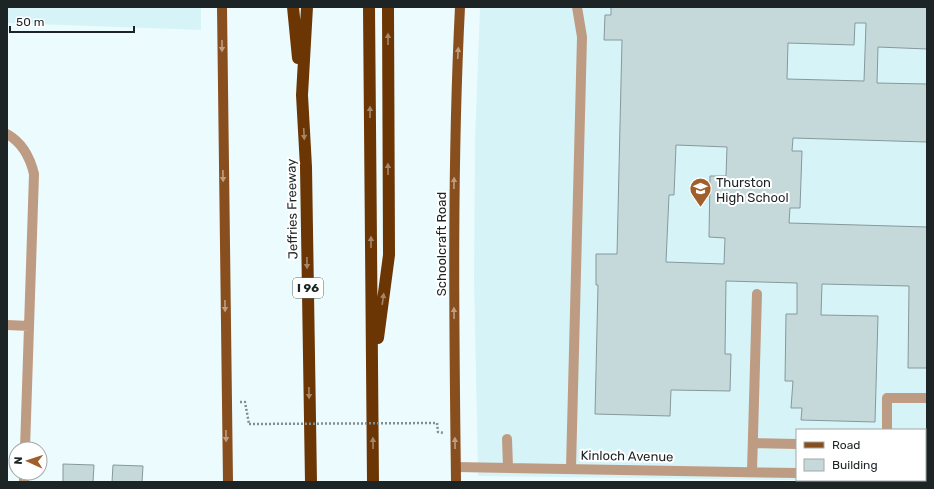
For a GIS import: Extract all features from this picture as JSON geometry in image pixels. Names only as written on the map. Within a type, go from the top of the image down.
[{"type":"highway","points":[[293,7],[302,95]]},
{"type":"highway","name":"Jeffries Freeway","points":[[307,7],[302,95],[306,167],[311,482]]},
{"type":"highway","points":[[369,7],[373,482]]},
{"type":"highway","points":[[372,379],[389,255],[388,7]]},
{"type":"main road","points":[[222,7],[228,482]]},
{"type":"main road","name":"Schoolcraft Road","points":[[456,482],[453,229],[455,96],[460,7]]},
{"type":"street","points":[[570,468],[582,37],[576,7]]},
{"type":"street","points":[[7,134],[20,143],[31,162],[34,174],[25,441]]},
{"type":"street","points":[[752,472],[757,294]]},
{"type":"street","points":[[7,325],[29,326]]},
{"type":"street","points":[[887,429],[887,398],[927,398]]},
{"type":"street","points":[[507,439],[508,467]]},
{"type":"street","points":[[752,443],[796,444]]},
{"type":"street","name":"Kinloch Avenue","points":[[456,467],[796,473]]},
{"type":"path","points":[[249,424],[437,423]]},
{"type":"shaded area","points":[[7,7],[201,7],[201,30],[7,23]]},
{"type":"shaded area","name":"Thurston High School","points":[[480,7],[927,7],[927,482],[852,481],[926,481],[926,429],[796,429],[796,480],[478,476],[474,278],[475,139]]},
{"type":"building","points":[[611,7],[927,7],[927,49],[878,47],[877,83],[927,84],[927,142],[793,138],[792,151],[802,151],[800,208],[790,208],[789,223],[927,227],[927,368],[908,368],[909,286],[822,284],[821,315],[878,316],[875,422],[801,420],[802,408],[791,408],[793,381],[785,381],[786,314],[797,314],[797,283],[726,281],[725,354],[731,354],[730,391],[671,390],[670,416],[595,414],[598,285],[596,285],[596,254],[617,254],[622,40],[604,40],[605,15],[611,15]],"holes":[[[855,23],[866,23],[864,81],[787,79],[788,43],[854,45]],[[676,145],[727,147],[726,176],[710,176],[709,237],[725,238],[724,264],[666,262],[669,195],[674,195]]]},
{"type":"building","points":[[63,464],[94,465],[93,482],[63,482]]},
{"type":"building","points":[[113,465],[143,466],[142,482],[112,482]]},
{"type":"place","name":"Thurston High School","points":[[701,208]]}]
